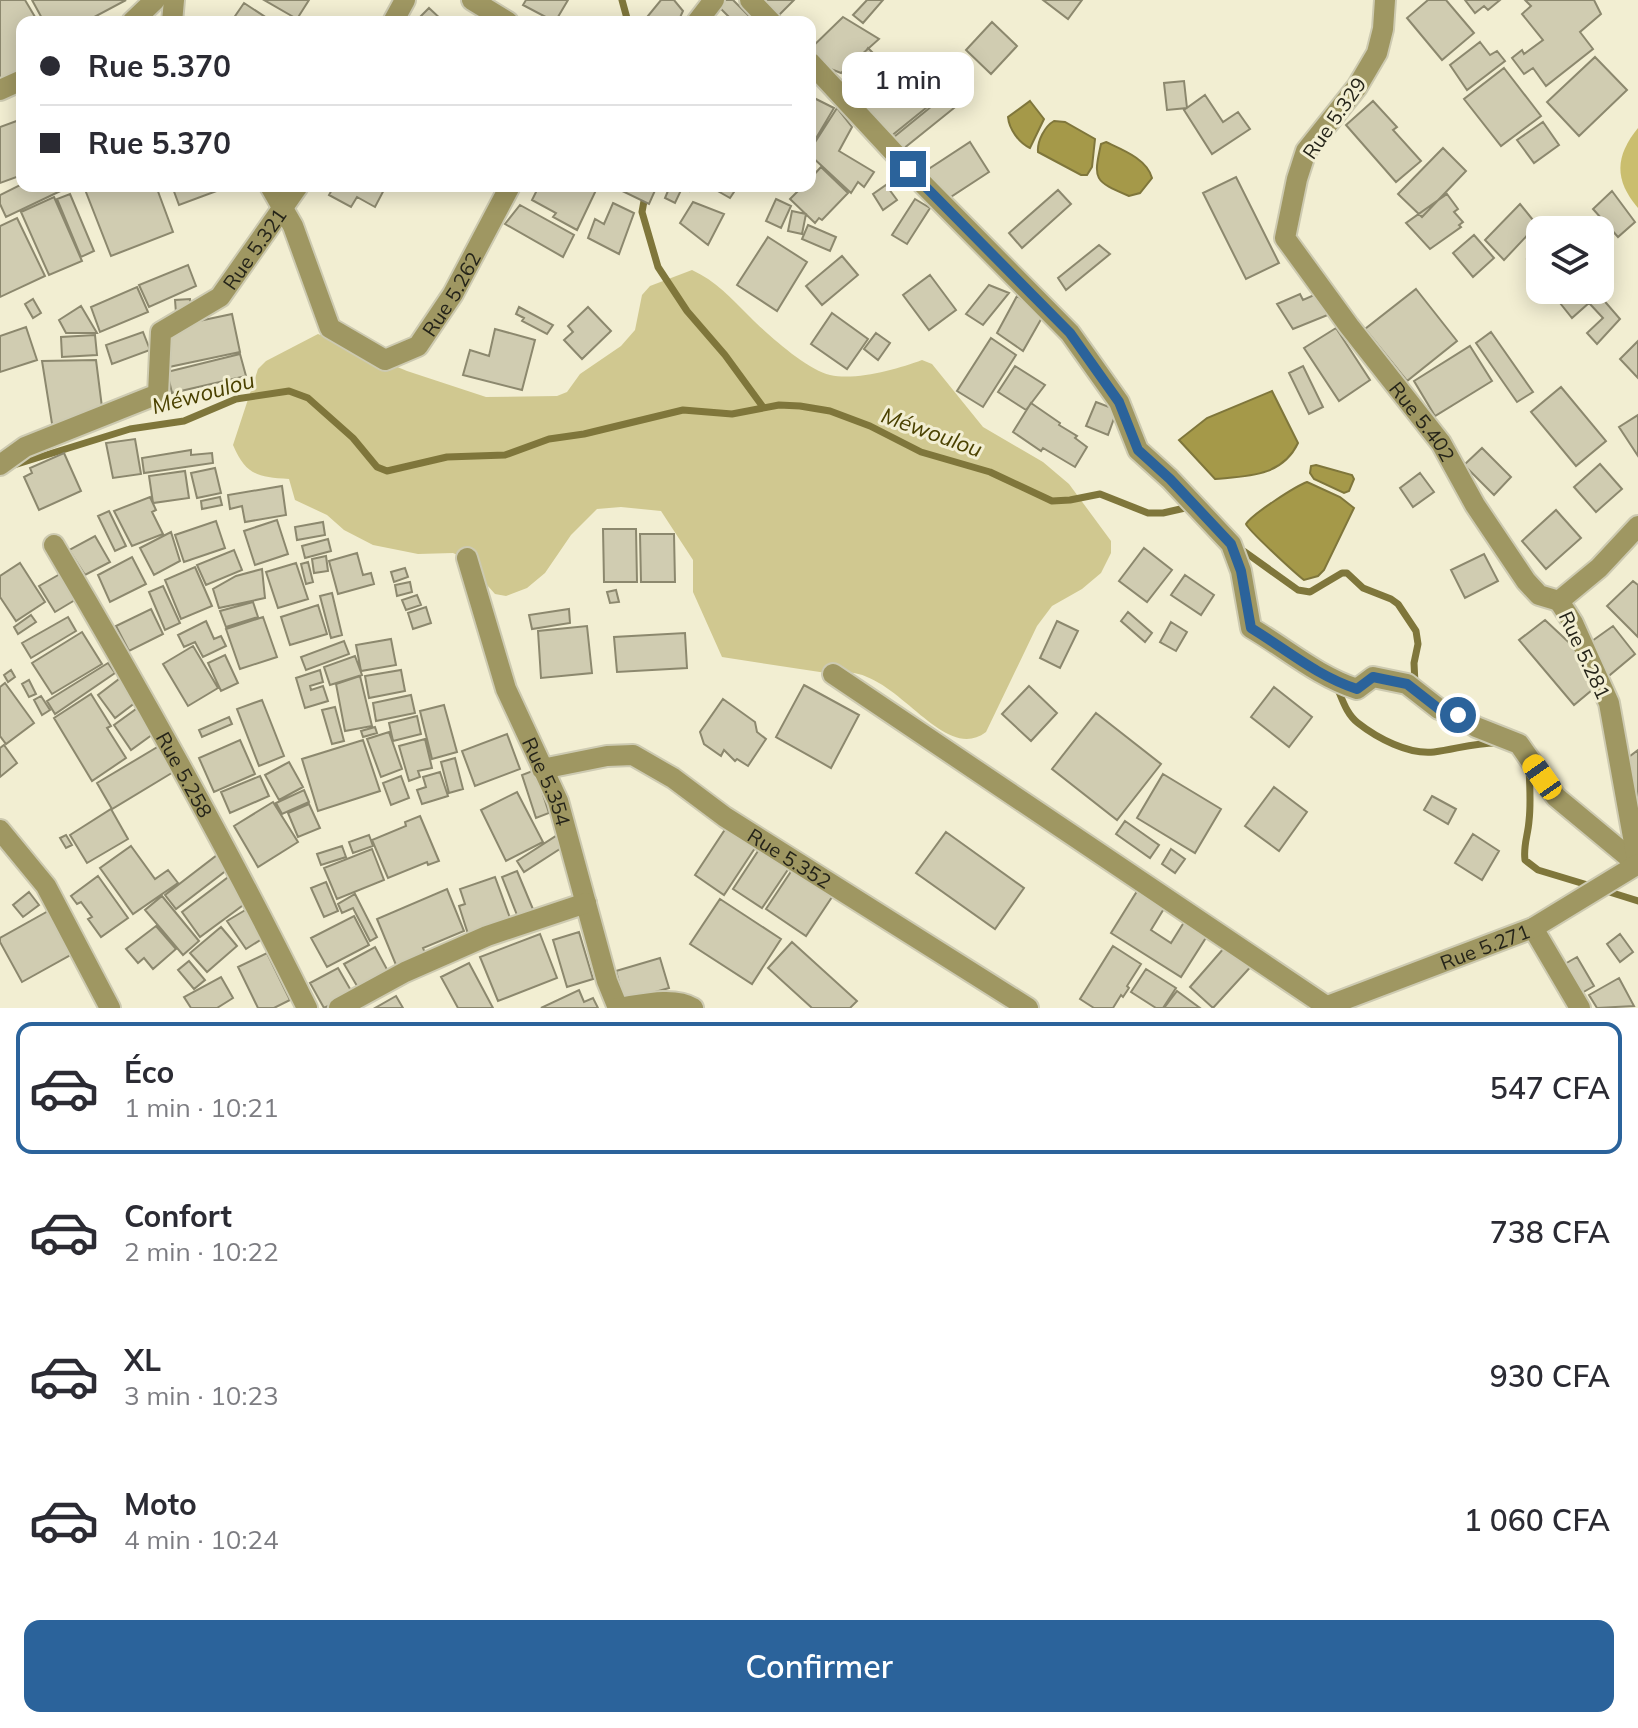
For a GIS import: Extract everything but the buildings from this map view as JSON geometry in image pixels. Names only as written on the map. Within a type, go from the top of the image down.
[{"type":"street","points":[[138,16],[155,0]]},
{"type":"street","points":[[472,0],[498,16]]},
{"type":"street","points":[[702,16],[714,0]]},
{"type":"street","points":[[750,0],[765,16]]},
{"type":"street","name":"Rue 5.329","points":[[1285,238],[1306,151],[1357,87],[1377,53],[1385,0]]},
{"type":"street","points":[[816,68],[933,195],[1070,333],[1119,402],[1138,450],[1231,544],[1241,571],[1251,628],[1308,668],[1341,684],[1357,689],[1373,677],[1407,684],[1439,709],[1519,744],[1556,797],[1638,864]]},
{"type":"street","name":"Rue 5.262","points":[[274,192],[293,226],[330,328],[385,360],[418,346],[453,294],[507,192]]},
{"type":"street","name":"Rue 5.321","points":[[0,465],[25,447],[158,394],[161,332],[220,297],[294,192]]},
{"type":"street","name":"Rue 5.402","points":[[1285,238],[1441,443],[1475,505],[1526,581],[1539,595],[1559,601]]},
{"type":"street","name":"Rue 5.281","points":[[1638,526],[1599,568],[1559,601],[1573,623],[1609,703],[1638,864]]},
{"type":"street","name":"Rue 5.258","points":[[54,545],[138,686],[211,818],[307,1008]]},
{"type":"street","name":"Rue 5.354","points":[[467,558],[506,689],[558,801],[607,981],[618,1008]]},
{"type":"street","points":[[833,674],[1326,1007]]},
{"type":"street","name":"Rue 5.352","points":[[542,769],[607,756],[633,755],[673,778],[725,817],[1028,1008]]},
{"type":"street","points":[[0,830],[46,886],[110,1008]]},
{"type":"street","name":"Rue 5.271","points":[[1326,1007],[1533,928],[1638,864]]},
{"type":"street","points":[[339,1008],[405,972],[459,948],[586,903]]},
{"type":"street","points":[[1533,928],[1580,1008]]},
{"type":"street","points":[[618,1008],[660,1003],[687,1004],[693,1008]]},
{"type":"shaded area","points":[[1030,101],[1044,119],[1030,148],[1015,135],[1008,117]]},
{"type":"shaded area","points":[[1054,121],[1065,122],[1095,139],[1092,167],[1087,175],[1081,175],[1038,152],[1042,134]]},
{"type":"shaded area","points":[[1638,128],[1638,208],[1625,188],[1620,168],[1625,148]]},
{"type":"shaded area","points":[[1106,142],[1134,156],[1149,171],[1152,178],[1140,193],[1129,196],[1109,187],[1099,178],[1098,156],[1101,144]]},
{"type":"shaded area","points":[[692,270],[723,290],[788,350],[821,372],[852,376],[922,360],[932,364],[983,427],[1043,462],[1069,484],[1111,541],[1111,553],[1101,573],[1082,589],[1052,606],[1037,626],[986,732],[969,739],[951,735],[875,681],[855,673],[833,674],[722,657],[693,592],[693,560],[661,511],[621,507],[597,509],[571,535],[545,573],[527,588],[506,596],[495,594],[462,557],[453,553],[418,554],[373,545],[344,530],[327,515],[295,500],[289,479],[261,475],[248,468],[233,445],[258,369],[266,361],[318,334],[407,371],[486,397],[557,396],[567,392],[580,374],[621,346],[635,330],[642,295],[650,286]]},
{"type":"shaded area","points":[[1272,391],[1298,443],[1283,463],[1273,469],[1215,479],[1179,440],[1207,418]]},
{"type":"shaded area","points":[[1311,466],[1352,475],[1354,479],[1349,491],[1344,493],[1314,479],[1310,473]]},
{"type":"shaded area","points":[[1307,482],[1340,497],[1354,508],[1324,570],[1318,576],[1304,580],[1246,524],[1275,501]]},
{"type":"waterway","points":[[622,0],[626,16]]},
{"type":"waterway","points":[[649,192],[642,212],[658,267],[687,311],[725,355],[763,407]]},
{"type":"waterway","name":"Méwoulou","points":[[14,465],[130,429],[184,421],[236,399],[289,391],[308,398],[353,438],[377,467],[387,471],[447,457],[505,455],[549,439],[584,434],[683,410],[732,414],[779,405],[830,411],[870,426],[921,452],[990,472],[1052,501],[1100,494],[1148,513],[1185,508],[1193,510]]},
{"type":"waterway","name":"Méwoulou","points":[[1238,547],[1298,590],[1310,592],[1347,573],[1363,588],[1398,604],[1416,631],[1415,684]]},
{"type":"waterway","points":[[1336,685],[1354,719],[1374,734],[1404,748],[1434,752],[1497,743]]},
{"type":"waterway","name":"Méwoulou","points":[[1529,769],[1530,808],[1525,860],[1538,870],[1591,886]]},
{"type":"waterway","name":"Méwoulou","points":[[1603,890],[1638,901]]},
{"type":"route","points":[[908,169],[1070,333],[1119,402],[1138,450],[1231,544],[1241,571],[1251,628],[1308,668],[1341,684],[1357,689],[1373,677],[1407,684],[1439,709],[1458,715]]}]
